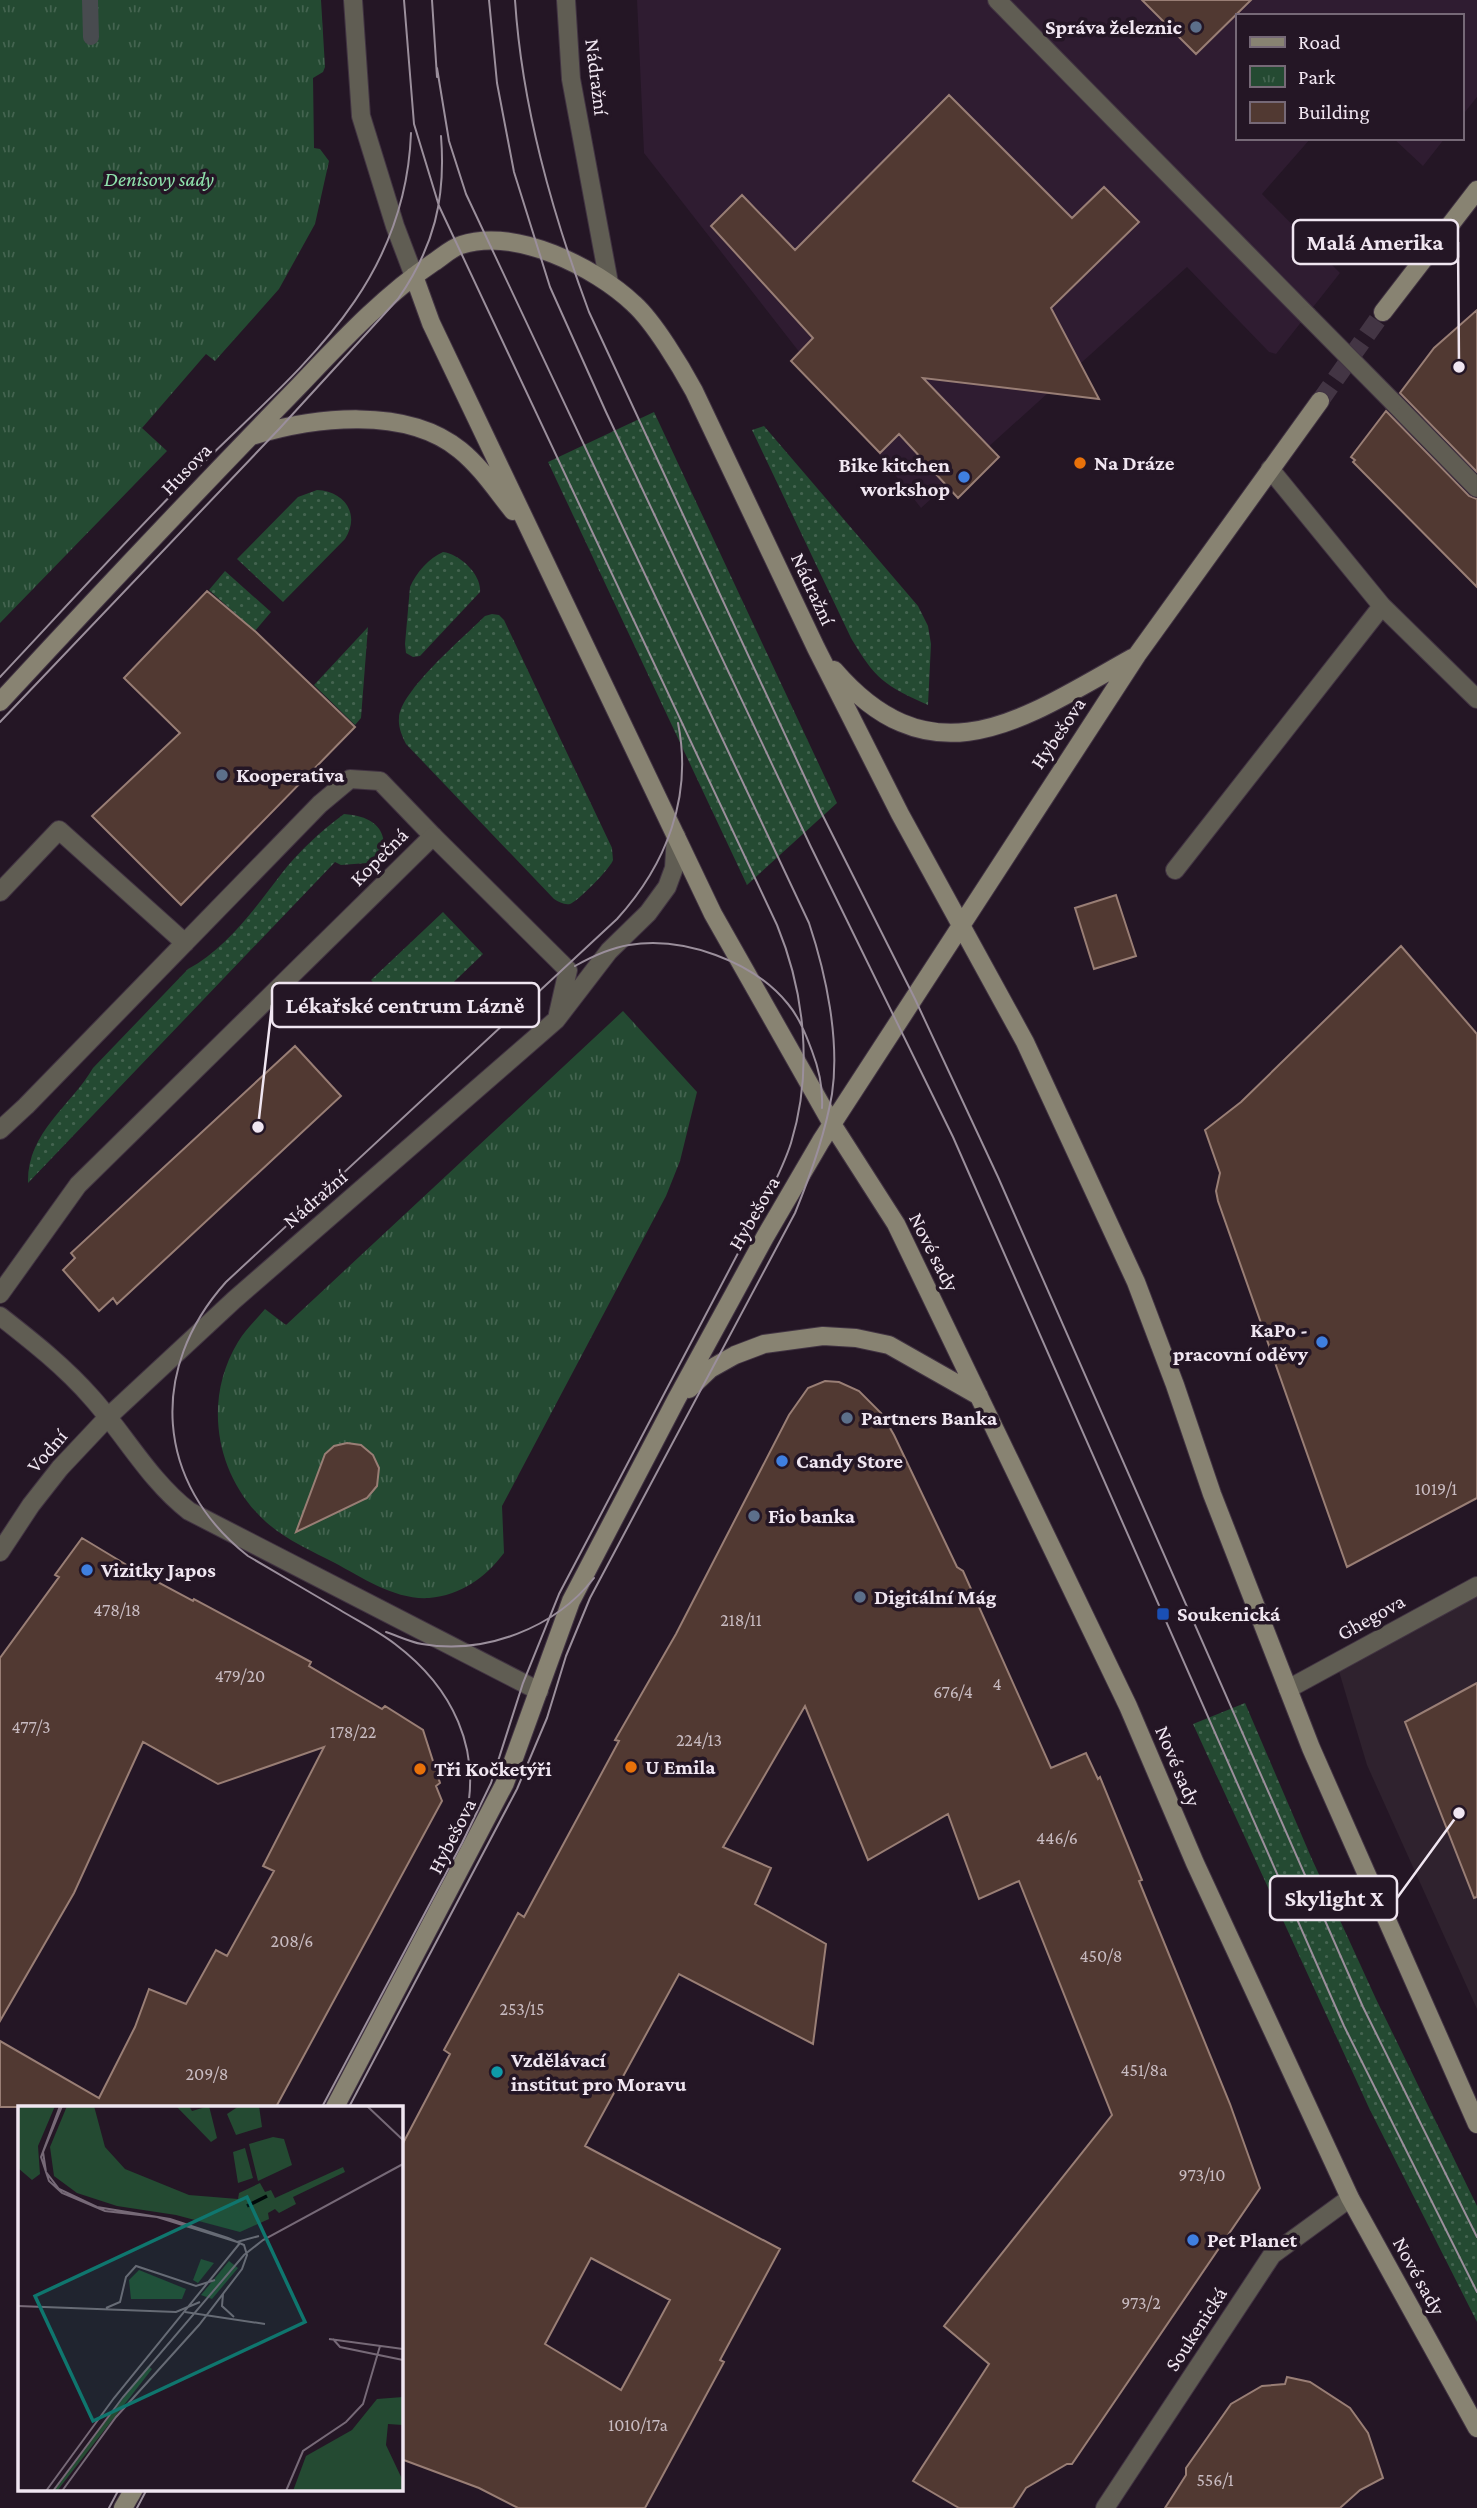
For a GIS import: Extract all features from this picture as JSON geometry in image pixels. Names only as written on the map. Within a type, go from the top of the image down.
[{"type":"main road","points":[[1383,312],[1477,190]]},
{"type":"main road","name":"Nádražní","points":[[832,1124],[727,940],[431,323],[414,276],[459,246],[490,241],[538,248],[570,262],[609,283],[636,306],[682,369],[816,648],[961,927]]},
{"type":"main road","name":"Husova","points":[[0,702],[249,437],[344,340],[414,276]]},
{"type":"main road","name":"Hybešova","points":[[336,2106],[505,1783],[571,1601],[765,1237],[832,1124],[1034,810],[1137,655],[1320,401]]},
{"type":"main road","points":[[249,437],[280,428],[359,419],[392,421],[419,427],[458,448],[476,465],[533,535]]},
{"type":"main road","points":[[816,648],[851,690],[875,706],[901,722],[925,731],[947,733],[983,731],[1034,713],[1137,655]]},
{"type":"main road","points":[[961,927],[1025,1042],[1136,1282],[1212,1494],[1287,1689],[1328,1790],[1477,2124]]},
{"type":"main road","name":"Nové sady","points":[[832,1124],[896,1224],[1128,1706],[1201,1876],[1350,2198],[1477,2428]]},
{"type":"main road","points":[[676,1401],[710,1368],[734,1355],[764,1344],[823,1336],[856,1338],[889,1345],[979,1396]]},
{"type":"main road","points":[[123,2508],[133,2490]]},
{"type":"street","name":"Nádražní","points":[[353,0],[360,116],[414,276]]},
{"type":"street","name":"Nádražní","points":[[566,0],[571,79],[609,283]]},
{"type":"street","points":[[997,0],[1477,488]]},
{"type":"street","points":[[1270,469],[1382,606],[1477,699]]},
{"type":"street","points":[[1175,870],[1382,606]]},
{"type":"street","name":"Kopečná","points":[[0,1130],[320,804],[351,779],[380,781],[433,836],[78,1185],[0,1294]]},
{"type":"street","points":[[0,892],[59,830],[184,943]]},
{"type":"street","points":[[433,836],[568,970],[556,1020]]},
{"type":"street","name":"Nádražní","points":[[108,1417],[234,1300],[556,1020],[609,951],[648,914],[667,887],[674,869],[676,836]]},
{"type":"street","points":[[0,1316],[67,1372],[108,1417],[171,1497],[189,1511],[539,1691]]},
{"type":"street","name":"Vodní","points":[[0,1552],[46,1487],[108,1417]]},
{"type":"street","name":"Ghegova","points":[[1287,1689],[1477,1586]]},
{"type":"street","name":"Soukenická","points":[[1105,2508],[1272,2255],[1350,2198]]},
{"type":"shaded area","points":[[637,0],[1477,0],[1477,97],[1463,114],[1463,14],[1236,14],[1236,140],[1309,140],[1262,194],[1340,273],[1276,354],[1269,352],[1187,267],[921,508],[644,153]]},
{"type":"shaded area","points":[[1395,140],[1443,140],[1423,166]]},
{"type":"shaded area","points":[[1477,1593],[1477,2009],[1367,1765],[1338,1668]]},
{"type":"green space","name":"Denisovy sady","points":[[0,0],[321,0],[325,67],[323,72],[313,78],[314,148],[320,149],[329,161],[315,224],[279,289],[215,361],[206,354],[142,428],[167,451],[0,623]]},
{"type":"green space","points":[[654,412],[837,803],[747,885],[548,462]]},
{"type":"green space","points":[[764,426],[918,606],[928,626],[931,644],[928,705],[882,680],[851,638],[752,430]]},
{"type":"green space","points":[[317,490],[327,491],[342,499],[350,513],[349,530],[345,539],[283,602],[237,559],[298,497]]},
{"type":"green space","points":[[443,552],[469,566],[480,585],[480,592],[420,656],[413,657],[406,653],[405,644],[410,587],[423,566]]},
{"type":"green space","points":[[225,571],[271,612],[255,631],[209,590]]},
{"type":"green space","points":[[499,615],[504,620],[612,848],[611,864],[570,904],[554,899],[406,744],[400,728],[402,707],[421,679],[485,616]]},
{"type":"green space","points":[[368,627],[361,718],[355,725],[314,685]]},
{"type":"green space","points":[[344,814],[364,818],[378,827],[384,842],[380,862],[341,865],[335,862],[28,1183],[34,1149],[42,1134],[93,1068],[188,969],[228,939],[296,857]]},
{"type":"green space","points":[[443,912],[483,954],[411,1023],[371,980]]},
{"type":"green space","points":[[623,1011],[697,1092],[680,1161],[666,1196],[502,1506],[504,1553],[489,1570],[471,1584],[452,1593],[416,1598],[392,1592],[299,1545],[266,1522],[249,1504],[235,1483],[220,1437],[220,1389],[227,1365],[241,1338],[265,1309],[286,1325]]},
{"type":"green space","points":[[1245,1703],[1376,1999],[1477,2206],[1477,2322],[1369,2108],[1193,1724]]},
{"type":"building","name":"Správa železnic","points":[[1142,0],[1251,0],[1236,14],[1196,54]]},
{"type":"building","points":[[949,95],[1072,218],[1104,187],[1139,222],[1051,308],[1099,399],[923,378],[999,457],[958,498],[899,434],[880,453],[791,361],[813,338],[711,226],[742,195],[795,250]]},
{"type":"building","points":[[1477,310],[1477,472],[1400,393],[1434,348]]},
{"type":"building","points":[[1386,411],[1469,496],[1477,499],[1477,587],[1353,462],[1355,460],[1351,457]]},
{"type":"building","name":"Kooperativa","points":[[207,591],[256,632],[355,727],[181,905],[92,816],[180,733],[124,678]]},
{"type":"building","points":[[1116,895],[1136,956],[1094,969],[1075,908]]},
{"type":"building","points":[[1401,946],[1477,1034],[1477,1498],[1347,1567],[1218,1201],[1216,1191],[1220,1173],[1205,1130],[1241,1102]]},
{"type":"building","points":[[295,1046],[341,1096],[117,1304],[113,1298],[99,1311],[63,1270],[75,1258],[71,1253]]},
{"type":"building","points":[[825,1381],[839,1382],[859,1391],[882,1414],[957,1567],[963,1571],[1051,1768],[1086,1753],[1098,1779],[1100,1777],[1142,1880],[1139,1881],[1230,2104],[1260,2188],[1072,2464],[1067,2464],[1026,2488],[1013,2508],[959,2508],[913,2481],[989,2364],[944,2326],[1112,2115],[1019,1881],[979,1899],[948,1814],[868,1860],[805,1706],[723,1847],[771,1868],[755,1904],[826,1944],[813,2044],[679,1974],[585,2146],[780,2249],[720,2360],[724,2362],[645,2508],[518,2508],[479,2488],[402,2459],[402,2145],[450,2054],[444,2050],[518,1913],[524,1917],[619,1741],[615,1740],[676,1634],[789,1415],[808,1388]],"holes":[[[591,2258],[670,2300],[621,2390],[545,2344]]]},
{"type":"building","points":[[347,1443],[361,1445],[373,1455],[379,1468],[377,1486],[367,1498],[296,1532],[325,1454],[334,1446]]},
{"type":"building","points":[[82,1538],[135,1570],[311,1662],[309,1666],[382,1709],[385,1706],[423,1730],[440,1783],[436,1786],[442,1801],[277,2106],[0,2107],[0,2041],[99,2098],[135,2027],[149,1989],[186,2004],[216,1950],[227,1956],[274,1871],[263,1866],[324,1747],[218,1784],[143,1742],[74,1893],[0,2021],[0,1658],[59,1577],[55,1575]]},
{"type":"building","points":[[1477,1683],[1477,1897],[1474,1898],[1405,1722]]},
{"type":"building","points":[[1287,2377],[1310,2382],[1350,2408],[1368,2433],[1383,2478],[1360,2490],[1340,2508],[1165,2508],[1186,2475],[1186,2468],[1231,2404],[1262,2386],[1285,2384]]},
{"type":"waterway","points":[[90,0],[91,37]]},
{"type":"tunnel","points":[[1320,401],[1383,312]]},
{"type":"tram line","points":[[323,2106],[491,1783],[523,1683],[559,1594],[780,1171],[798,1116],[804,1060],[800,1005],[787,951],[777,925],[439,206],[414,124],[404,0]]},
{"type":"tram line","points":[[432,0],[437,77]]},
{"type":"tram line","points":[[489,0],[497,83],[514,172],[550,287],[811,847],[953,1137],[1344,2026],[1477,2292]]},
{"type":"tram line","points":[[515,0],[524,80],[541,159],[551,198],[589,312],[820,810],[915,999],[998,1177],[1363,2007],[1477,2237]]},
{"type":"tram line","points":[[350,2106],[517,1789],[547,1718],[566,1656],[590,1598],[795,1213],[821,1139],[834,1073],[830,1007],[809,923],[466,194],[449,141],[437,68]]},
{"type":"tram line","points":[[0,677],[183,483],[299,369],[334,329],[364,287],[387,242],[404,190],[411,133]]},
{"type":"tram line","points":[[0,722],[280,428],[398,299],[421,260],[435,222],[441,181],[441,136]]},
{"type":"tram line","points":[[465,1821],[470,1769],[466,1745],[447,1700],[433,1680],[395,1644],[248,1556],[217,1527],[194,1495],[180,1460],[173,1424],[174,1388],[183,1351],[201,1316],[226,1282],[617,919],[634,898],[662,853],[672,828],[682,777],[678,723]]},
{"type":"tram line","points":[[575,966],[615,948],[650,943],[694,948],[737,964],[773,989],[796,1015],[817,1065],[822,1108]]},
{"type":"tram line","points":[[386,1632],[418,1643],[446,1646],[494,1641],[517,1634],[560,1611],[594,1578]]},
{"type":"tram line","points":[[109,2508],[118,2490]]},
{"type":"tram line","points":[[137,2508],[146,2490]]},
{"type":"place","name":"Správa železnic","points":[[1196,27]]},
{"type":"place","name":"Malá Amerika","points":[[1459,367]]},
{"type":"place","name":"Na Dráze","points":[[1080,463]]},
{"type":"place","name":"Bike kitchen workshop","points":[[964,477]]},
{"type":"place","name":"Kooperativa","points":[[222,775]]},
{"type":"place","name":"Lékařské centrum Lázně","points":[[258,1127]]},
{"type":"place","name":"KaPo - pracovní oděvy","points":[[1322,1342]]},
{"type":"place","name":"Partners Banka","points":[[847,1418]]},
{"type":"place","name":"Candy Store","points":[[782,1461]]},
{"type":"place","name":"Fio banka","points":[[754,1516]]},
{"type":"place","name":"Vizitky Japos","points":[[87,1570]]},
{"type":"place","name":"Digitální Mág","points":[[860,1597]]},
{"type":"place","name":"Soukenická","points":[[1163,1614]]},
{"type":"place","name":"U Emila","points":[[631,1767]]},
{"type":"place","name":"Tři Kočketýři","points":[[420,1769]]},
{"type":"place","name":"Skylight X","points":[[1459,1813]]},
{"type":"place","name":"Vzdělávací institut pro Moravu","points":[[497,2072]]},
{"type":"place","name":"Pet Planet","points":[[1193,2240]]}]
